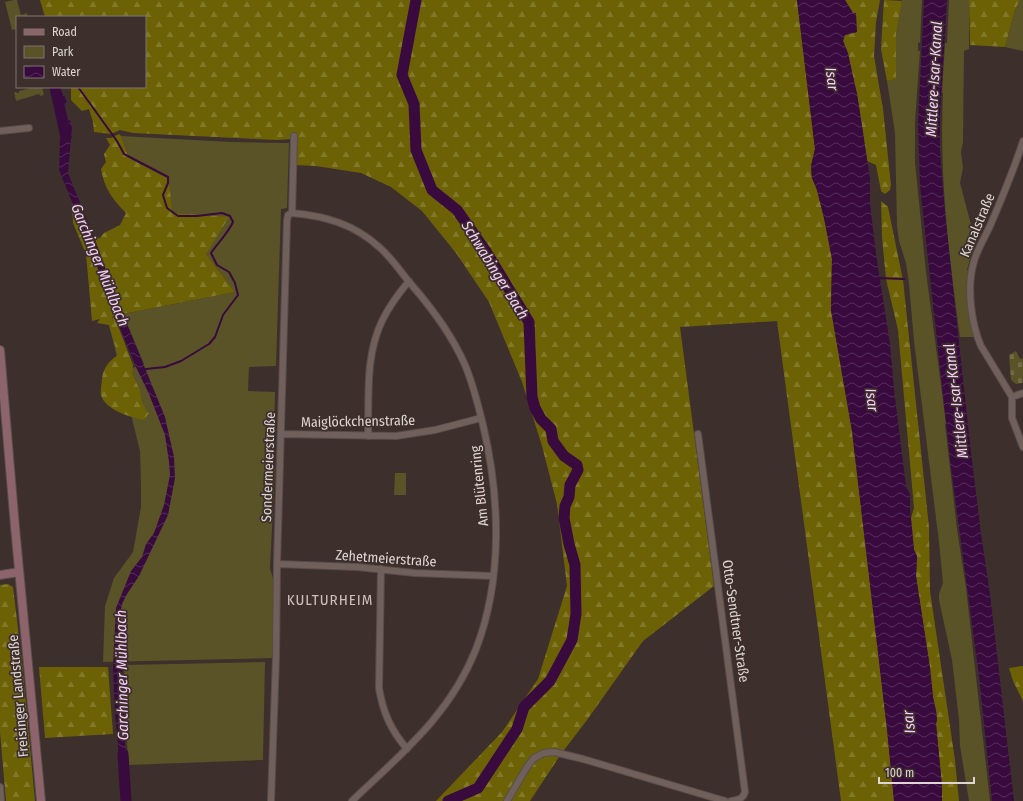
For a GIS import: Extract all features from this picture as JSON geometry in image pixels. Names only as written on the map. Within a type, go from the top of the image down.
[{"type":"main road","name":"Freisinger Landstraße","points":[[0,350],[41,801]]},
{"type":"main road","points":[[0,575],[19,572]]},
{"type":"street","points":[[0,131],[29,128]]},
{"type":"street","name":"Sondermeierstraße","points":[[271,801],[287,221],[288,215],[292,213],[294,136]]},
{"type":"street","name":"Kanalstraße","points":[[1012,397],[985,354],[977,337],[972,309],[971,276],[977,252],[1008,182],[1023,141]]},
{"type":"street","name":"Am Blütenring","points":[[292,213],[321,216],[332,219],[356,230],[378,246],[421,295],[456,348],[471,380],[490,454],[495,509],[493,576],[485,623],[475,650],[463,676],[439,714],[424,732],[352,801]]},
{"type":"street","points":[[368,436],[372,353],[382,320],[392,302],[409,281]]},
{"type":"street","points":[[1023,394],[1012,397],[1012,418],[1023,447]]},
{"type":"street","name":"Maiglöckchenstraße","points":[[281,434],[368,436],[408,435],[456,426],[481,418]]},
{"type":"street","name":"Otto-Sendtner-Straße","points":[[698,434],[746,792],[743,797],[738,800],[731,801]]},
{"type":"street","name":"Zehetmeierstraße","points":[[277,564],[493,576]]},
{"type":"street","points":[[381,569],[378,688],[381,703],[389,725],[407,749]]},
{"type":"street","points":[[507,801],[526,767],[534,758],[544,752],[554,752],[583,759],[725,801]]},
{"type":"street","points":[[0,787],[1,801]]},
{"type":"green space","points":[[17,0],[21,15],[27,13],[28,16],[16,16],[16,29],[12,30],[5,2]]},
{"type":"green space","points":[[40,0],[797,0],[815,149],[811,166],[812,178],[817,190],[824,218],[832,259],[831,310],[852,431],[894,801],[841,801],[777,321],[680,327],[714,586],[643,641],[561,754],[530,801],[436,801],[502,732],[538,679],[567,586],[557,504],[542,446],[522,382],[489,302],[456,253],[422,211],[391,187],[361,173],[316,166],[295,165],[292,139],[277,140],[133,133],[120,130],[111,134],[94,132],[89,109],[82,111],[71,100],[71,88],[146,88],[146,16],[45,16]]},
{"type":"green space","points":[[845,0],[880,0],[876,22],[874,56],[883,109],[891,185],[890,190],[885,194],[881,191],[876,165],[867,161],[857,94],[843,40],[845,35],[857,32],[853,13]]},
{"type":"green space","points":[[884,0],[902,1],[896,35],[896,79],[887,81],[881,49]]},
{"type":"green space","points":[[902,0],[922,0],[920,43],[918,42],[918,51],[920,51],[915,122],[915,162],[926,272],[946,423],[957,529],[966,588],[990,801],[969,801],[960,746],[959,720],[952,660],[939,600],[939,594],[943,583],[914,341],[909,284],[906,263],[899,241],[897,226],[895,133],[887,81],[896,79],[896,35]]},
{"type":"green space","points":[[949,0],[969,0],[969,49],[964,51],[963,142],[961,152],[963,168],[960,183],[973,232],[978,239],[971,255],[967,270],[969,271],[969,316],[974,337],[960,337],[946,215],[942,154],[942,92],[945,43],[947,43]]},
{"type":"green space","points":[[969,0],[1020,0],[1015,10],[1005,47],[970,45]]},
{"type":"green space","points":[[1020,0],[1023,0],[1023,51],[1005,47],[1015,10]]},
{"type":"green space","points":[[31,88],[42,88],[44,95],[40,96],[39,94],[16,101],[14,92],[19,93],[19,91]]},
{"type":"green space","points":[[119,134],[129,158],[169,179],[172,213],[229,217],[206,254],[235,292],[123,314],[94,237],[100,238],[104,233],[120,225],[126,213],[107,188],[101,169],[106,162],[104,154],[110,145],[106,138],[111,138]]},
{"type":"green space","points":[[121,136],[231,142],[289,143],[287,208],[281,209],[276,366],[249,367],[248,391],[275,392],[273,465],[275,465],[270,569],[275,584],[273,658],[103,662],[105,606],[114,578],[133,552],[141,507],[140,451],[109,325],[127,370],[144,364],[123,314],[235,292],[206,254],[171,213],[169,179],[129,158]]},
{"type":"green space","points":[[881,201],[888,207],[903,280],[929,527],[930,591],[955,760],[959,801],[942,801],[936,724],[937,719],[916,576],[917,556],[914,550],[911,518],[914,508],[898,330],[886,279],[882,237]]},
{"type":"green space","points":[[72,204],[115,316],[111,317],[115,318],[133,365],[132,374],[140,390],[141,400],[149,413],[144,420],[125,415],[113,409],[107,405],[101,395],[102,379],[105,368],[109,362],[118,355],[109,325],[97,323],[100,319],[92,321],[86,254],[73,223]]},
{"type":"green space","points":[[1016,351],[1020,359],[1023,358],[1023,383],[1016,384],[1011,380],[1009,355]]},
{"type":"green space","points":[[395,473],[406,473],[406,495],[394,495]]},
{"type":"green space","points":[[8,584],[13,587],[22,662],[35,801],[6,801],[0,732],[0,585]]},
{"type":"green space","points":[[265,662],[263,760],[128,765],[124,665]]},
{"type":"green space","points":[[1023,666],[1023,701],[1013,681],[1009,668]]},
{"type":"green space","points":[[39,667],[108,667],[113,734],[45,738]]},
{"type":"water","name":"Isar","points":[[797,0],[845,0],[853,13],[856,13],[857,32],[845,35],[843,41],[848,53],[857,94],[870,179],[870,204],[876,254],[890,344],[906,487],[910,494],[914,550],[917,556],[916,576],[937,719],[936,724],[942,801],[894,801],[852,431],[831,310],[832,259],[824,218],[817,190],[812,178],[811,166],[815,149]]},
{"type":"water","name":"Mittlere-Isar-Kanal","points":[[924,0],[947,0],[940,116],[940,151],[945,213],[970,444],[990,594],[1014,801],[992,801],[979,676],[951,468],[920,186],[918,123]]},
{"type":"water","points":[[52,88],[59,88],[65,97],[67,104],[56,107]]},
{"type":"water","points":[[70,120],[72,128],[68,173],[94,237],[113,290],[165,417],[174,457],[175,478],[168,515],[139,576],[122,604],[120,616],[126,768],[120,769],[115,714],[113,667],[116,608],[131,571],[142,557],[146,544],[154,533],[164,505],[170,475],[169,462],[165,435],[115,316],[94,256],[59,170],[62,123]]},
{"type":"waterway","name":"Schwabinger Bach","points":[[416,0],[402,75],[414,104],[416,150],[432,190],[457,210],[487,253],[529,322],[532,397],[535,408],[541,419],[551,429],[553,441],[564,456],[577,465],[578,470],[570,485],[564,518],[575,565],[576,614],[572,640],[550,681],[524,707],[517,729],[478,788],[448,801]]},
{"type":"waterway","name":"Garchinger Mühlbach","points":[[55,88],[66,137]]},
{"type":"waterway","name":"Garchinger Mühlbach","points":[[79,88],[117,141],[124,154],[168,177],[168,183],[163,195],[167,208],[178,216],[197,216],[222,213],[230,216],[233,222],[226,234],[211,253],[217,265],[229,272],[235,283],[238,295],[223,315],[215,337],[209,344],[181,361],[165,367],[145,370]]},
{"type":"waterway","points":[[877,278],[904,279]]},
{"type":"waterway","name":"Garchinger Mühlbach","points":[[123,754],[126,801]]},
{"type":"district","name":"KULTURHEIM","points":[[330,600]]}]
